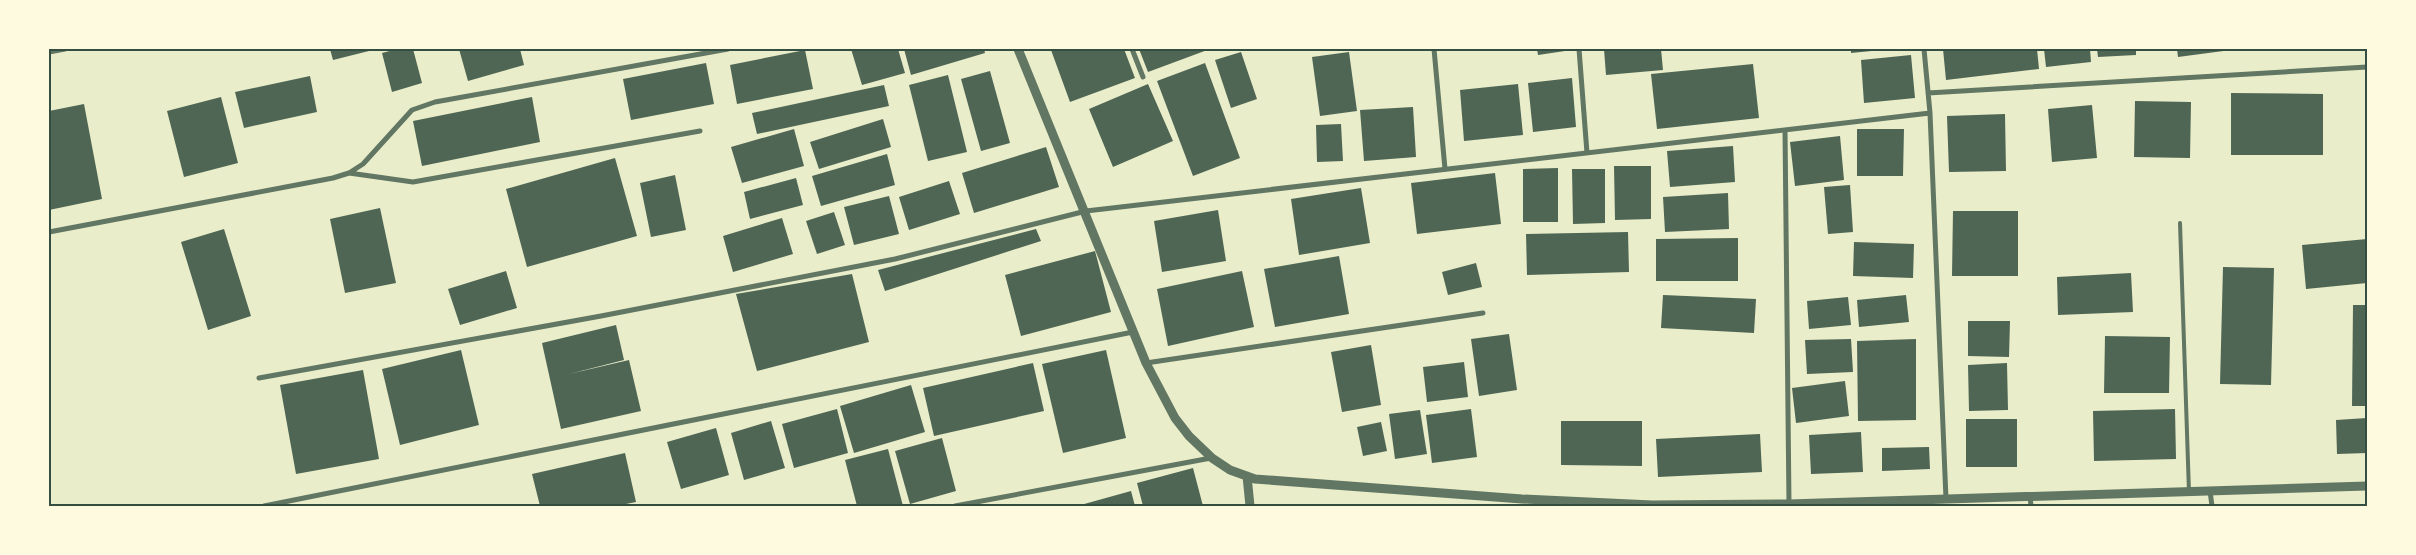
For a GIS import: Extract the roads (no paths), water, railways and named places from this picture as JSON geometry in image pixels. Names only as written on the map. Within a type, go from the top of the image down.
[{"type":"street","points":[[49,52],[65,49]]},
{"type":"street","points":[[49,232],[333,178],[349,173],[376,152],[412,110],[435,102],[728,49]]},
{"type":"street","points":[[1018,49],[1086,211],[1132,332],[1146,364],[1175,418],[1189,436],[1212,458],[1230,470],[1255,479],[1522,499],[1652,505],[1789,504],[2367,486]]},
{"type":"street","points":[[1132,49],[1143,77]]},
{"type":"street","points":[[1434,49],[1445,169]]},
{"type":"street","points":[[1579,49],[1587,152]]},
{"type":"street","points":[[1924,49],[1930,113],[1946,499]]},
{"type":"street","points":[[1928,94],[2367,67]]},
{"type":"street","points":[[259,378],[601,316],[895,259],[1086,211],[1930,113]]},
{"type":"street","points":[[1785,130],[1789,504]]},
{"type":"street","points":[[349,173],[413,182],[700,131]]},
{"type":"street","points":[[1146,364],[1483,313]]},
{"type":"street","points":[[264,506],[1132,332]]},
{"type":"street","points":[[955,506],[1212,458]]},
{"type":"street","points":[[1247,476],[1250,506]]},
{"type":"street","points":[[2210,491],[2212,506]]},
{"type":"street","points":[[2030,496],[2031,506]]},
{"type":"lane","points":[[2180,223],[2189,492]]}]
